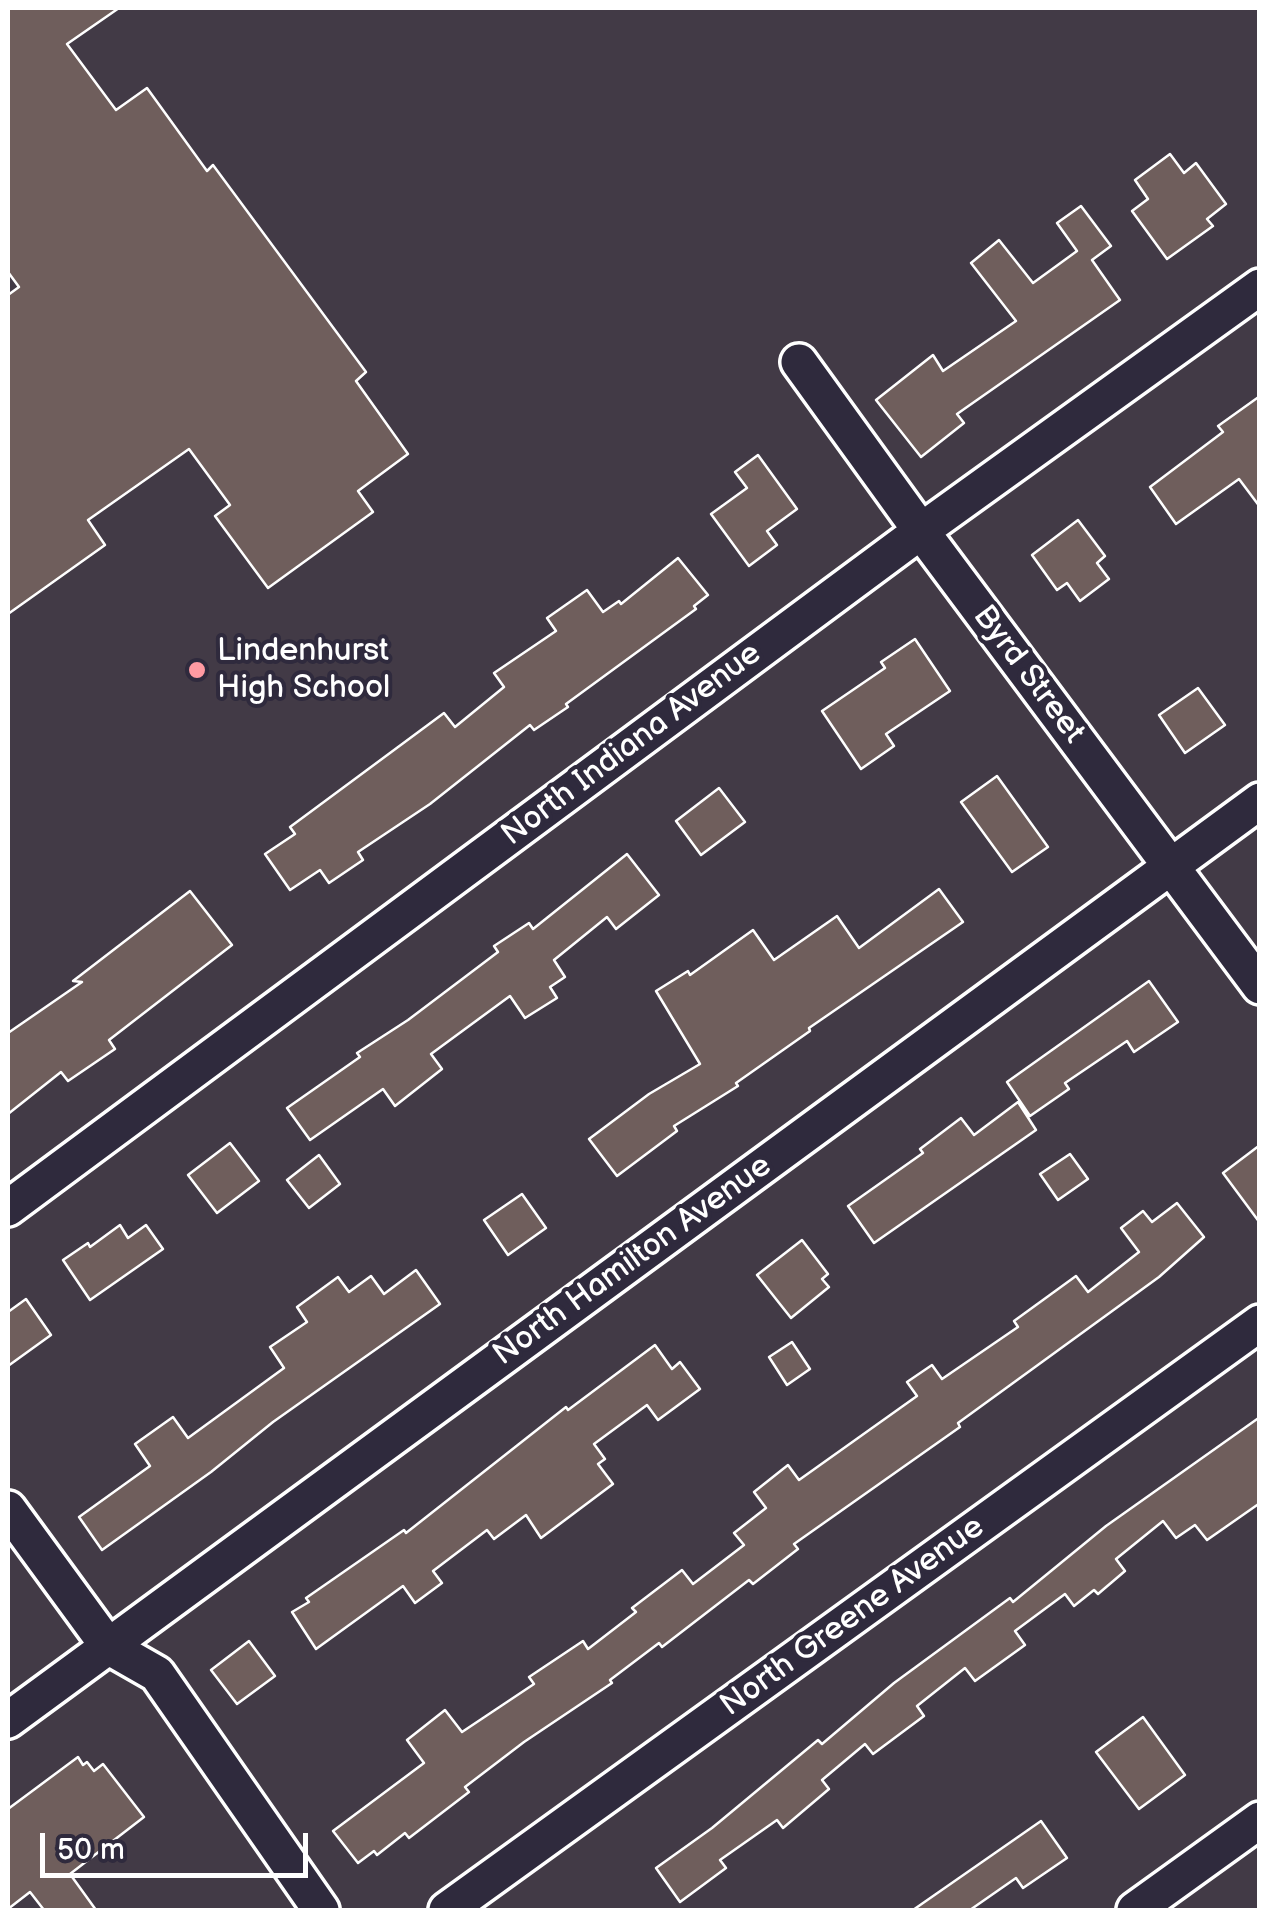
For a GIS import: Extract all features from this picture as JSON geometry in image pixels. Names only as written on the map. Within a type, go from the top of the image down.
[{"type":"street","name":"North Indiana Avenue","points":[[8,1208],[920,531],[1260,286]]},
{"type":"street","name":"Byrd Street","points":[[799,362],[920,531],[1260,986]]},
{"type":"street","name":"North Hamilton Avenue","points":[[8,1720],[1260,801]]},
{"type":"street","name":"North Greene Avenue","points":[[448,1910],[1260,1322]]},
{"type":"street","points":[[8,1510],[108,1646],[157,1674],[320,1910]]},
{"type":"street","points":[[1135,1910],[1260,1820]]},
{"type":"building","points":[[8,8],[119,8],[67,44],[116,110],[147,88],[207,171],[213,165],[366,372],[356,381],[408,454],[358,491],[373,512],[268,588],[215,516],[230,505],[189,449],[88,520],[105,545],[8,614],[8,295],[19,287],[8,272]]},
{"type":"building","points":[[1170,154],[1184,173],[1196,163],[1226,204],[1207,219],[1213,226],[1167,259],[1132,211],[1148,199],[1135,180]]},
{"type":"building","points":[[1081,206],[1111,246],[1092,260],[1120,300],[957,414],[964,423],[921,457],[876,400],[933,355],[943,371],[1016,321],[971,263],[999,240],[1033,283],[1077,251],[1057,223]]},
{"type":"building","points":[[1260,396],[1260,507],[1239,479],[1176,524],[1150,487],[1223,432],[1218,426]]},
{"type":"building","points":[[758,455],[797,509],[767,531],[777,545],[749,566],[711,514],[747,488],[735,472]]},
{"type":"building","points":[[1078,520],[1105,556],[1097,563],[1109,579],[1080,601],[1067,583],[1057,590],[1032,555]]},
{"type":"building","points":[[678,558],[708,595],[694,606],[696,609],[566,704],[568,707],[534,730],[530,725],[430,804],[358,852],[363,860],[329,883],[320,870],[290,890],[265,854],[295,834],[290,827],[444,713],[455,727],[504,687],[494,673],[556,631],[547,618],[587,590],[603,612],[619,601],[621,604]]},
{"type":"building","points":[[915,639],[950,691],[886,734],[894,746],[861,769],[822,711],[885,668],[881,662]]},
{"type":"building","points":[[1198,688],[1225,725],[1185,753],[1159,715]]},
{"type":"building","points":[[997,776],[1048,847],[1012,872],[961,802]]},
{"type":"building","points":[[719,788],[745,822],[701,855],[676,821]]},
{"type":"building","points":[[627,854],[659,895],[616,929],[607,917],[554,960],[565,977],[550,987],[557,998],[525,1018],[510,996],[431,1054],[442,1069],[395,1106],[383,1089],[310,1140],[287,1108],[498,952],[494,946],[529,923],[533,929]]},
{"type":"building","points":[[939,889],[963,922],[809,1028],[736,1083],[738,1086],[674,1126],[677,1131],[617,1176],[589,1139],[649,1094],[700,1064],[656,991],[688,971],[690,975],[753,930],[774,960],[837,916],[859,948]]},
{"type":"building","points":[[190,891],[232,945],[109,1040],[115,1049],[68,1081],[61,1072],[8,1114],[8,1033],[82,982],[73,981]]},
{"type":"building","points":[[1149,981],[1178,1022],[1134,1052],[1127,1041],[1065,1083],[1069,1089],[1030,1116],[1007,1082]]},
{"type":"building","points":[[1018,1102],[1036,1130],[874,1243],[848,1206],[923,1153],[920,1149],[961,1118],[974,1135]]},
{"type":"building","points":[[230,1143],[259,1181],[217,1213],[188,1175]]},
{"type":"building","points":[[1260,1145],[1260,1223],[1223,1173]]},
{"type":"building","points":[[1070,1154],[1088,1179],[1058,1200],[1040,1174]]},
{"type":"building","points":[[319,1155],[340,1184],[309,1208],[287,1180]]},
{"type":"building","points":[[522,1194],[546,1228],[508,1255],[484,1220]]},
{"type":"building","points":[[1177,1203],[1204,1237],[1159,1277],[958,1423],[960,1427],[794,1544],[798,1549],[753,1584],[749,1580],[662,1647],[659,1643],[610,1680],[612,1683],[524,1742],[465,1787],[469,1792],[409,1838],[405,1833],[377,1855],[374,1851],[358,1863],[333,1831],[424,1763],[407,1740],[445,1710],[462,1732],[534,1684],[529,1677],[583,1641],[588,1649],[636,1612],[632,1608],[682,1570],[693,1584],[744,1545],[734,1533],[766,1508],[754,1492],[788,1465],[799,1480],[917,1396],[907,1382],[932,1365],[942,1379],[1018,1327],[1014,1321],[1076,1276],[1088,1292],[1139,1252],[1121,1228],[1143,1211],[1152,1222]]},
{"type":"building","points":[[120,1225],[128,1238],[146,1225],[163,1249],[90,1300],[63,1260],[88,1243],[90,1247]]},
{"type":"building","points":[[802,1240],[828,1274],[822,1279],[829,1287],[791,1318],[757,1275]]},
{"type":"building","points":[[416,1270],[440,1304],[102,1550],[79,1517],[150,1466],[135,1444],[173,1417],[188,1438],[284,1368],[270,1347],[307,1322],[297,1307],[338,1277],[349,1292],[371,1276],[384,1294]]},
{"type":"building","points":[[26,1299],[51,1335],[8,1366],[8,1312]]},
{"type":"building","points":[[792,1342],[810,1369],[787,1385],[769,1357]]},
{"type":"building","points":[[655,1345],[672,1369],[680,1362],[700,1389],[658,1420],[647,1405],[594,1444],[605,1459],[598,1464],[613,1484],[541,1538],[526,1515],[494,1539],[487,1530],[433,1571],[442,1583],[415,1603],[403,1586],[316,1649],[292,1612],[309,1602],[306,1598],[404,1530],[406,1533],[566,1407],[568,1410]]},
{"type":"building","points":[[1260,1417],[1260,1503],[1207,1540],[1195,1525],[1176,1538],[1163,1521],[1116,1559],[1125,1571],[1098,1594],[1094,1590],[1074,1606],[1065,1594],[1015,1631],[1025,1645],[975,1681],[965,1668],[917,1706],[924,1716],[873,1754],[865,1744],[822,1780],[829,1789],[783,1828],[777,1820],[720,1860],[726,1868],[680,1902],[656,1868],[712,1828],[818,1740],[822,1744],[894,1683],[1010,1598],[1013,1602],[1106,1526]]},
{"type":"building","points":[[249,1641],[275,1676],[237,1704],[211,1670]]},
{"type":"building","points":[[1143,1717],[1185,1775],[1139,1809],[1096,1752]]},
{"type":"building","points":[[78,1757],[94,1771],[103,1764],[144,1817],[70,1874],[96,1910],[44,1910],[30,1892],[8,1909],[8,1809]]},
{"type":"building","points":[[1041,1821],[1067,1858],[1023,1888],[1016,1878],[970,1910],[913,1910]]},
{"type":"place","name":"Lindenhurst High School","points":[[197,670]]}]
